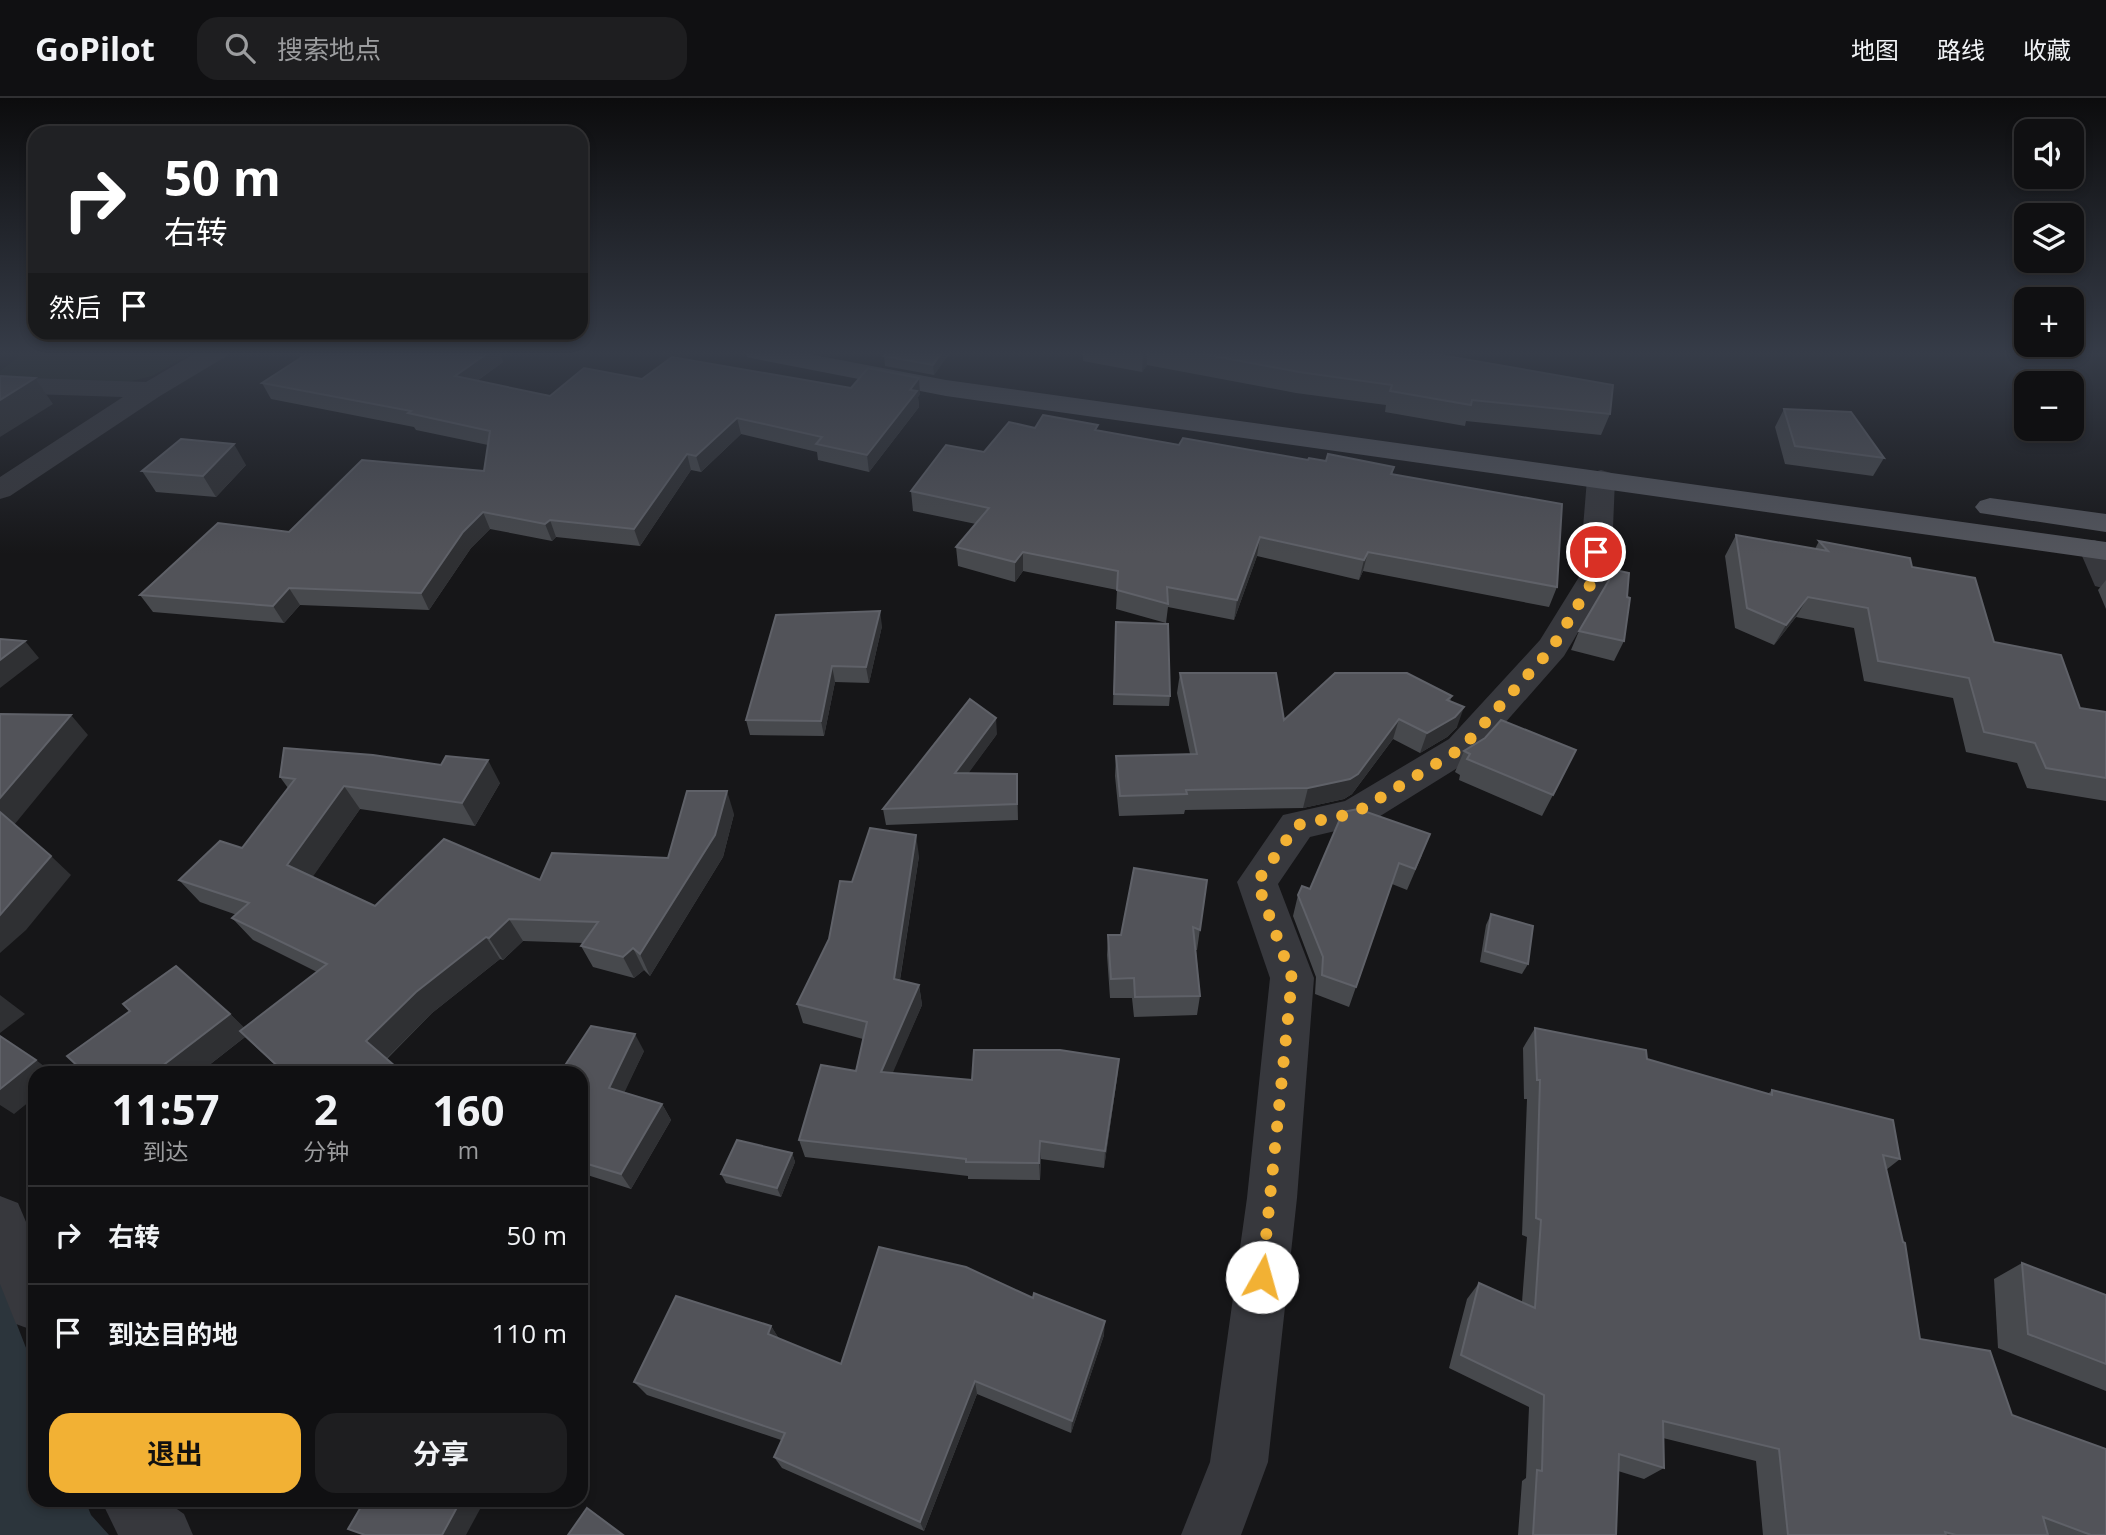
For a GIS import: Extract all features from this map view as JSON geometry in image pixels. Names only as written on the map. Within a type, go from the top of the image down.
[{"type":"main road","points":[[1219,419],[1606,463],[2102,541]]},
{"type":"main road","points":[[1349,419],[1562,448]]},
{"type":"main road","points":[[1969,504],[2102,541]]},
{"type":"street","points":[[0,490],[107,419]]},
{"type":"street","points":[[1211,1535],[1239,1462],[1272,1198],[1292,978],[1257,882],[1297,825],[1355,813],[1462,748],[1552,648],[1595,577],[1606,463]]},
{"type":"street","points":[[2102,541],[2106,579]]},
{"type":"street","points":[[0,1221],[28,1288]]},
{"type":"street","points":[[135,1507],[145,1523],[163,1535]]},
{"type":"shaded area","points":[[0,1281],[28,1353],[28,1507],[88,1507],[91,1515],[109,1535],[0,1535]]},
{"type":"building","points":[[436,419],[736,419],[696,456],[687,454],[634,529],[550,520],[545,524],[483,512],[463,532],[421,593],[289,588],[273,606],[140,595],[218,523],[289,532],[362,460],[484,471],[490,431]]},
{"type":"building","points":[[742,419],[895,419],[867,455],[816,444],[822,437]]},
{"type":"building","points":[[1041,419],[1065,419],[1098,425],[1095,430],[1179,445],[1183,438],[1308,460],[1326,461],[1328,454],[1394,467],[1391,474],[1562,504],[1557,587],[1368,552],[1364,560],[1260,537],[1237,600],[1167,587],[1168,604],[1117,590],[1118,571],[1023,552],[1015,562],[956,547],[989,508],[911,491],[946,445],[984,452],[1009,422],[1035,428]]},
{"type":"building","points":[[1787,419],[1856,419],[1884,458],[1795,446]]},
{"type":"building","points":[[181,439],[234,444],[203,476],[142,471]]},
{"type":"building","points":[[1736,535],[1828,551],[1819,541],[1910,558],[1912,567],[1975,578],[1994,642],[2061,655],[2080,708],[2106,712],[2106,778],[2046,768],[2035,743],[1984,732],[1969,678],[1878,661],[1868,608],[1808,597],[1786,625],[1747,608]]},
{"type":"building","points":[[1615,570],[1629,573],[1627,597],[1630,598],[1624,641],[1579,631]]},
{"type":"building","points":[[880,611],[866,667],[832,666],[821,721],[746,720],[776,615]]},
{"type":"building","points":[[1116,622],[1168,624],[1170,696],[1114,694]]},
{"type":"building","points":[[0,639],[25,641],[0,660]]},
{"type":"building","points":[[1180,673],[1276,673],[1284,720],[1335,673],[1407,673],[1452,696],[1447,700],[1464,707],[1455,717],[1427,733],[1399,719],[1358,774],[1350,779],[1308,788],[1186,790],[1187,794],[1120,796],[1116,756],[1197,754]]},
{"type":"building","points":[[970,699],[996,718],[955,773],[1017,774],[1017,804],[883,809]]},
{"type":"building","points":[[0,714],[71,715],[0,798]]},
{"type":"building","points":[[1501,720],[1576,750],[1553,795],[1467,759],[1470,754],[1464,751],[1485,738]]},
{"type":"building","points":[[284,748],[373,755],[441,765],[446,756],[488,760],[462,803],[344,786],[287,865],[375,906],[444,839],[540,880],[552,853],[668,858],[687,791],[727,791],[715,835],[640,954],[633,948],[623,957],[581,946],[598,922],[509,919],[489,938],[486,937],[416,992],[366,1041],[395,1066],[278,1066],[240,1031],[327,964],[232,918],[249,903],[179,880],[220,841],[242,848],[295,779],[280,777]]},
{"type":"building","points":[[1358,809],[1430,834],[1415,869],[1399,863],[1356,987],[1322,975],[1323,957],[1298,895],[1302,886],[1310,889],[1343,812]]},
{"type":"building","points":[[0,812],[51,856],[0,915]]},
{"type":"building","points":[[870,828],[916,835],[894,979],[919,985],[881,1072],[972,1080],[974,1050],[1060,1050],[1119,1059],[1105,1151],[1040,1141],[1039,1163],[966,1162],[966,1159],[799,1140],[821,1065],[856,1071],[867,1022],[797,1004],[829,939],[840,881],[852,882]]},
{"type":"building","points":[[1134,868],[1207,880],[1200,930],[1193,927],[1200,996],[1135,997],[1134,978],[1111,979],[1108,935],[1121,935]]},
{"type":"building","points":[[1491,914],[1533,926],[1528,964],[1485,951]]},
{"type":"building","points":[[176,966],[230,1014],[162,1066],[78,1066],[67,1056],[130,1011],[123,1004]]},
{"type":"building","points":[[591,1026],[635,1034],[609,1088],[662,1104],[621,1174],[588,1164],[588,1066],[565,1066]]},
{"type":"building","points":[[1535,1028],[1646,1050],[1647,1059],[1772,1095],[1772,1090],[1893,1120],[1900,1159],[1883,1155],[1905,1243],[1920,1339],[1990,1351],[2012,1415],[2106,1449],[2106,1535],[2091,1535],[2043,1517],[2048,1535],[1956,1535],[1945,1532],[1946,1535],[1788,1535],[1779,1449],[1663,1421],[1664,1468],[1619,1454],[1616,1535],[1533,1535],[1537,1470],[1542,1471],[1544,1395],[1461,1355],[1479,1283],[1535,1308],[1541,1220],[1536,1218],[1540,1080],[1537,1080]]},
{"type":"building","points":[[0,1036],[36,1060],[0,1089]]},
{"type":"building","points":[[737,1140],[792,1153],[777,1188],[721,1174]]},
{"type":"building","points":[[879,1247],[966,1267],[1033,1298],[1034,1293],[1105,1321],[1072,1421],[975,1381],[920,1522],[774,1457],[785,1433],[634,1382],[676,1296],[771,1326],[768,1334],[841,1364]]},
{"type":"building","points":[[2022,1263],[2106,1295],[2106,1364],[2028,1334]]},
{"type":"building","points":[[361,1507],[457,1507],[442,1535],[365,1535],[348,1529]]},
{"type":"building","points":[[587,1508],[623,1535],[568,1535]]},
{"type":"route","points":[[1262,1277],[1292,978],[1257,882],[1297,825],[1355,813],[1462,748],[1552,648],[1595,577],[1596,552]]}]
